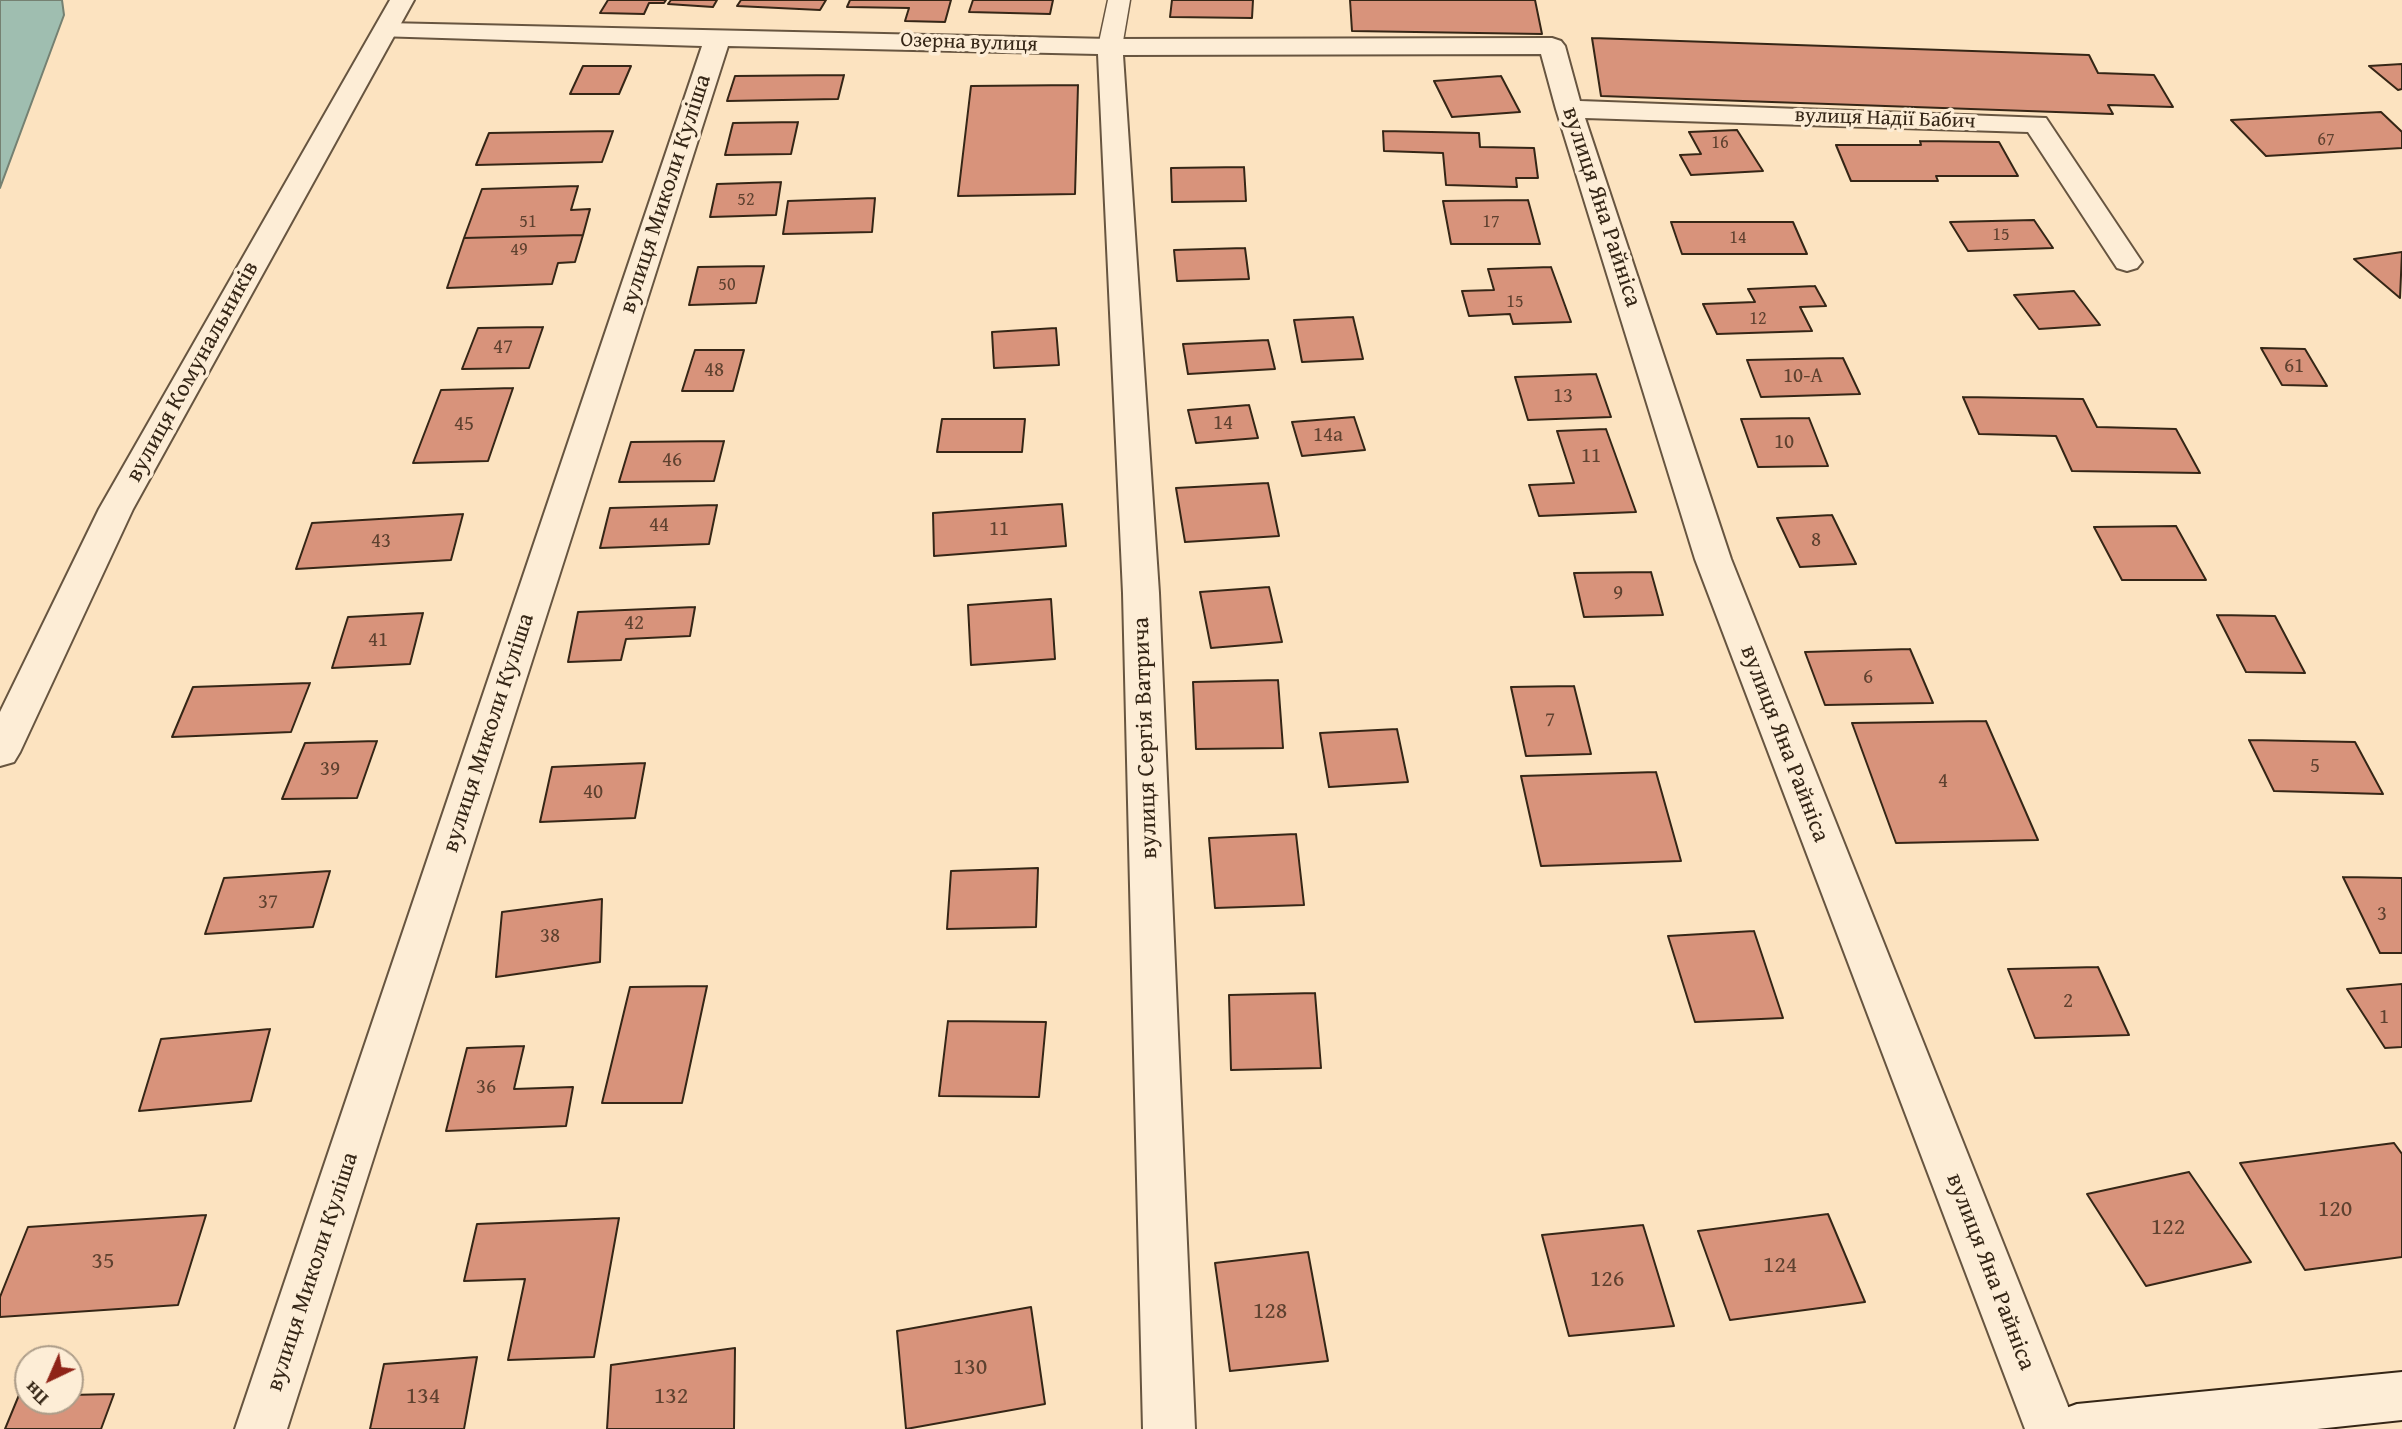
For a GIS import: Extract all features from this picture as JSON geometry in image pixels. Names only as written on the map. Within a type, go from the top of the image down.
[{"type":"street","name":"вулиця Комунальників","points":[[0,752],[116,509],[402,0]]},
{"type":"street","name":"Озерна вулиця","points":[[386,31],[1110,47],[1552,46]]},
{"type":"street","name":"вулиця Миколи Куліша","points":[[261,1429],[718,37]]},
{"type":"street","name":"вулиця Яна Райніса","points":[[1552,46],[1569,108],[1713,559],[2051,1429]]},
{"type":"street","name":"вулиця Сергія Ватрича","points":[[1110,47],[1141,593],[1169,1429]]},
{"type":"street","name":"вулиця Надії Бабич","points":[[1569,108],[2036,124],[2127,262]]},
{"type":"street","points":[[2077,1429],[2402,1396]]},
{"type":"lane","points":[[1110,47],[1119,0]]},
{"type":"shaded area","points":[[0,0],[62,0],[64,15],[0,188]]},
{"type":"building","points":[[608,0],[666,0],[664,3],[649,3],[644,14],[600,13]]},
{"type":"building","points":[[671,0],[717,0],[713,7],[668,4]]},
{"type":"building","points":[[741,0],[826,0],[820,10],[737,6]]},
{"type":"building","points":[[850,0],[951,0],[945,22],[905,21],[909,8],[847,7]]},
{"type":"building","points":[[973,0],[1053,0],[1050,14],[969,12]]},
{"type":"building","points":[[1172,0],[1253,0],[1252,18],[1170,17]]},
{"type":"building","points":[[1350,0],[1535,0],[1542,34],[1352,31]]},
{"type":"building","points":[[1592,38],[2089,55],[2098,73],[2154,75],[2173,107],[2108,105],[2113,114],[1601,96]]},
{"type":"building","points":[[2402,64],[2402,89],[2398,90],[2369,66]]},
{"type":"building","points":[[583,66],[631,66],[619,94],[570,94]]},
{"type":"building","points":[[844,75],[838,99],[727,101],[735,76]]},
{"type":"building","points":[[1501,76],[1520,112],[1452,117],[1434,81]]},
{"type":"building","points":[[1078,85],[1075,194],[958,196],[971,86]]},
{"type":"building","points":[[2381,112],[2402,132],[2402,148],[2266,156],[2231,120]]},
{"type":"building","points":[[798,122],[791,154],[725,155],[733,123]]},
{"type":"building","points":[[1737,130],[1763,171],[1691,175],[1680,155],[1701,154],[1689,132]]},
{"type":"building","points":[[613,131],[602,162],[476,165],[489,133]]},
{"type":"building","points":[[1383,131],[1479,133],[1480,147],[1534,148],[1538,178],[1516,178],[1517,187],[1446,185],[1443,153],[1384,151]]},
{"type":"building","points":[[1920,141],[1999,142],[2018,176],[1936,176],[1938,181],[1851,181],[1836,145],[1921,145]]},
{"type":"building","points":[[1244,167],[1246,201],[1172,202],[1171,168]]},
{"type":"building","points":[[781,182],[776,215],[710,217],[717,184]]},
{"type":"building","points":[[578,186],[571,210],[590,209],[583,235],[464,238],[482,189]]},
{"type":"building","points":[[875,198],[872,232],[783,234],[788,201]]},
{"type":"building","points":[[1528,200],[1540,244],[1451,244],[1443,201]]},
{"type":"building","points":[[2034,220],[2053,248],[1968,251],[1950,222]]},
{"type":"building","points":[[1671,222],[1793,222],[1807,254],[1682,254]]},
{"type":"building","points":[[583,235],[575,262],[558,263],[552,284],[447,288],[464,238]]},
{"type":"building","points":[[1245,248],[1249,279],[1177,281],[1174,250]]},
{"type":"building","points":[[2402,252],[2400,298],[2354,259]]},
{"type":"building","points":[[764,266],[756,303],[689,305],[698,267]]},
{"type":"building","points":[[1551,267],[1571,322],[1513,324],[1510,314],[1469,316],[1462,291],[1494,290],[1488,269]]},
{"type":"building","points":[[1815,286],[1826,306],[1800,307],[1812,331],[1717,334],[1703,304],[1755,302],[1748,289]]},
{"type":"building","points":[[2074,291],[2100,325],[2039,329],[2014,295]]},
{"type":"building","points":[[1353,317],[1363,359],[1302,362],[1294,320]]},
{"type":"building","points":[[543,327],[529,368],[462,369],[478,328]]},
{"type":"building","points":[[1056,328],[1059,365],[994,368],[992,332]]},
{"type":"building","points":[[1268,340],[1275,369],[1188,374],[1183,344]]},
{"type":"building","points":[[2261,348],[2305,349],[2327,386],[2282,385]]},
{"type":"building","points":[[695,350],[744,350],[733,391],[682,391]]},
{"type":"building","points":[[1843,358],[1860,394],[1761,397],[1747,360]]},
{"type":"building","points":[[1596,374],[1611,417],[1528,420],[1515,377]]},
{"type":"building","points":[[513,388],[488,461],[413,463],[441,390]]},
{"type":"building","points":[[1963,397],[2083,399],[2097,427],[2176,429],[2200,473],[2072,471],[2056,436],[1979,434]]},
{"type":"building","points":[[1249,405],[1258,438],[1196,443],[1188,410]]},
{"type":"building","points":[[1354,417],[1365,450],[1302,456],[1292,422]]},
{"type":"building","points":[[1809,418],[1828,466],[1758,467],[1741,419]]},
{"type":"building","points":[[942,419],[1025,419],[1022,452],[937,452]]},
{"type":"building","points":[[1606,429],[1636,512],[1539,516],[1529,485],[1574,483],[1557,431]]},
{"type":"building","points":[[724,441],[714,481],[619,482],[631,442]]},
{"type":"building","points":[[1268,483],[1279,536],[1185,542],[1176,488]]},
{"type":"building","points":[[1062,504],[1066,546],[934,556],[933,513]]},
{"type":"building","points":[[717,505],[709,544],[600,548],[610,508]]},
{"type":"building","points":[[463,514],[451,560],[296,569],[312,523]]},
{"type":"building","points":[[1832,515],[1856,564],[1800,567],[1777,518]]},
{"type":"building","points":[[2176,526],[2206,580],[2122,580],[2094,527]]},
{"type":"building","points":[[1651,572],[1663,615],[1584,617],[1574,573]]},
{"type":"building","points":[[1269,587],[1282,642],[1211,648],[1200,592]]},
{"type":"building","points":[[1051,599],[1055,659],[971,665],[968,605]]},
{"type":"building","points":[[695,607],[690,636],[626,639],[621,660],[568,662],[578,612]]},
{"type":"building","points":[[423,613],[410,664],[332,668],[348,617]]},
{"type":"building","points":[[2217,615],[2275,616],[2305,673],[2246,672]]},
{"type":"building","points":[[1910,649],[1933,703],[1825,705],[1805,652]]},
{"type":"building","points":[[1278,680],[1283,748],[1196,749],[1193,682]]},
{"type":"building","points":[[310,683],[291,732],[172,737],[193,687]]},
{"type":"building","points":[[1574,686],[1591,754],[1526,756],[1511,687]]},
{"type":"building","points":[[1986,721],[2038,840],[1896,843],[1852,723]]},
{"type":"building","points":[[1397,729],[1408,782],[1329,787],[1320,733]]},
{"type":"building","points":[[2249,740],[2355,742],[2383,794],[2274,791]]},
{"type":"building","points":[[377,741],[357,798],[282,799],[305,743]]},
{"type":"building","points":[[645,763],[635,818],[540,822],[552,767]]},
{"type":"building","points":[[1656,772],[1681,861],[1541,866],[1521,776]]},
{"type":"building","points":[[1296,834],[1304,905],[1215,908],[1209,838]]},
{"type":"building","points":[[1038,868],[1036,927],[947,929],[951,871]]},
{"type":"building","points":[[330,871],[313,927],[205,934],[224,878]]},
{"type":"building","points":[[2343,877],[2402,878],[2402,953],[2380,953]]},
{"type":"building","points":[[602,899],[600,962],[496,977],[502,912]]},
{"type":"building","points":[[1754,931],[1783,1018],[1695,1022],[1668,936]]},
{"type":"building","points":[[2098,967],[2129,1035],[2035,1038],[2008,969]]},
{"type":"building","points":[[2402,984],[2402,1047],[2385,1048],[2347,989]]},
{"type":"building","points":[[707,986],[682,1103],[602,1103],[630,987]]},
{"type":"building","points":[[1315,993],[1321,1068],[1231,1070],[1229,995]]},
{"type":"building","points":[[948,1021],[1046,1022],[1039,1097],[939,1096]]},
{"type":"building","points":[[270,1029],[251,1101],[139,1111],[161,1039]]},
{"type":"building","points":[[524,1046],[514,1089],[573,1087],[566,1126],[446,1131],[467,1048]]},
{"type":"building","points":[[2394,1143],[2402,1154],[2402,1257],[2305,1270],[2240,1163]]},
{"type":"building","points":[[2189,1172],[2251,1262],[2146,1286],[2087,1194]]},
{"type":"building","points":[[1828,1214],[1865,1302],[1730,1320],[1698,1231]]},
{"type":"building","points":[[206,1215],[178,1305],[0,1317],[0,1297],[28,1227]]},
{"type":"building","points":[[619,1218],[594,1357],[508,1360],[525,1279],[464,1281],[477,1224]]},
{"type":"building","points":[[1643,1225],[1674,1326],[1569,1336],[1542,1235]]},
{"type":"building","points":[[1308,1252],[1328,1361],[1230,1371],[1215,1263]]},
{"type":"building","points":[[1031,1307],[1045,1404],[906,1429],[897,1331]]},
{"type":"building","points":[[735,1348],[734,1429],[607,1429],[611,1365]]},
{"type":"building","points":[[477,1357],[464,1429],[370,1429],[384,1364]]},
{"type":"building","points":[[114,1394],[101,1429],[5,1429],[14,1407],[14,1415],[84,1415],[84,1395]]}]
